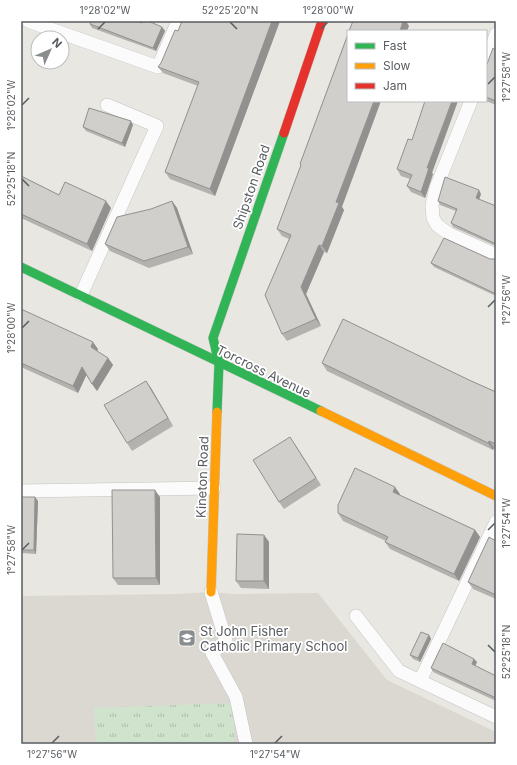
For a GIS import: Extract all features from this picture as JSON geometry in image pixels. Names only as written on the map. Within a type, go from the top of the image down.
[{"type":"street","name":"Shipston Road","points":[[218,363],[213,338],[322,21]]},
{"type":"street","name":"Torcross Avenue","points":[[21,267],[496,496]]},
{"type":"street","name":"Kineton Road","points":[[211,592],[218,363]]},
{"type":"lane","points":[[28,21],[158,67],[178,21]]},
{"type":"lane","points":[[487,61],[496,34]]},
{"type":"lane","points":[[471,102],[436,188],[432,205],[434,218],[437,226],[449,234],[496,255]]},
{"type":"lane","points":[[81,296],[157,126],[107,105]]},
{"type":"lane","points":[[21,491],[214,488]]},
{"type":"lane","points":[[420,681],[496,522]]},
{"type":"lane","points":[[211,592],[226,641],[212,653],[236,697],[246,744]]},
{"type":"lane","points":[[356,616],[399,671],[496,717]]},
{"type":"shaded area","name":"St John Fisher Catholic Primary School","points":[[211,592],[236,594],[318,593],[387,680],[496,732],[496,744],[21,744],[21,596],[177,594]]},
{"type":"green space","points":[[233,703],[234,744],[96,744],[94,708]]},
{"type":"building","points":[[91,21],[137,21],[142,23],[143,21],[148,21],[162,27],[153,48],[90,24]]},
{"type":"building","points":[[182,21],[272,21],[210,189],[165,172],[199,82],[158,67],[175,30],[178,31]]},
{"type":"building","points":[[353,21],[403,21],[400,30],[349,30]]},
{"type":"building","points":[[347,37],[347,102],[374,102],[336,202],[339,203],[322,246],[319,245],[301,287],[316,319],[282,334],[265,295],[291,235],[277,229],[301,165],[300,164]]},
{"type":"building","points":[[493,48],[496,50],[496,101],[487,97],[487,64]]},
{"type":"building","points":[[425,102],[452,102],[427,168],[429,168],[421,192],[407,186],[412,175],[397,169],[408,139],[412,140]]},
{"type":"building","points":[[89,108],[131,121],[122,143],[83,127]]},
{"type":"building","points":[[21,176],[59,195],[65,182],[106,201],[87,244],[21,214]]},
{"type":"building","points":[[445,177],[479,190],[476,198],[496,206],[496,244],[451,223],[457,209],[438,201]]},
{"type":"building","points":[[172,201],[188,247],[144,261],[105,244],[117,217],[151,209]]},
{"type":"building","points":[[444,238],[490,259],[496,258],[496,294],[431,263]]},
{"type":"building","points":[[21,309],[93,342],[91,347],[108,358],[92,384],[82,367],[73,386],[21,363]]},
{"type":"building","points":[[343,319],[496,392],[496,444],[489,441],[488,443],[322,363]]},
{"type":"building","points":[[146,381],[168,418],[127,443],[104,405]]},
{"type":"building","points":[[290,437],[316,478],[279,502],[253,460]]},
{"type":"building","points":[[355,468],[395,487],[393,492],[475,530],[454,574],[385,542],[388,537],[338,513],[338,505]]},
{"type":"building","points":[[112,490],[155,490],[156,578],[113,578]]},
{"type":"building","points":[[21,497],[35,497],[34,550],[21,550]]},
{"type":"building","points":[[237,534],[264,535],[264,581],[236,581]]},
{"type":"building","points":[[489,537],[496,541],[496,595],[468,582]]},
{"type":"building","points":[[421,632],[429,635],[418,658],[410,655]]},
{"type":"building","points":[[443,643],[474,659],[472,664],[496,676],[496,698],[431,668]]},
{"type":"traffic: fast","points":[[217,412],[219,363],[213,338],[284,133]]},
{"type":"traffic: fast","points":[[21,267],[321,411]]},
{"type":"traffic: slow","points":[[321,411],[496,496]]},
{"type":"traffic: slow","points":[[211,592],[217,412]]},
{"type":"traffic: jam","points":[[284,133],[322,21]]},
{"type":"place","name":"St John Fisher Catholic Primary School","points":[[187,638]]}]
